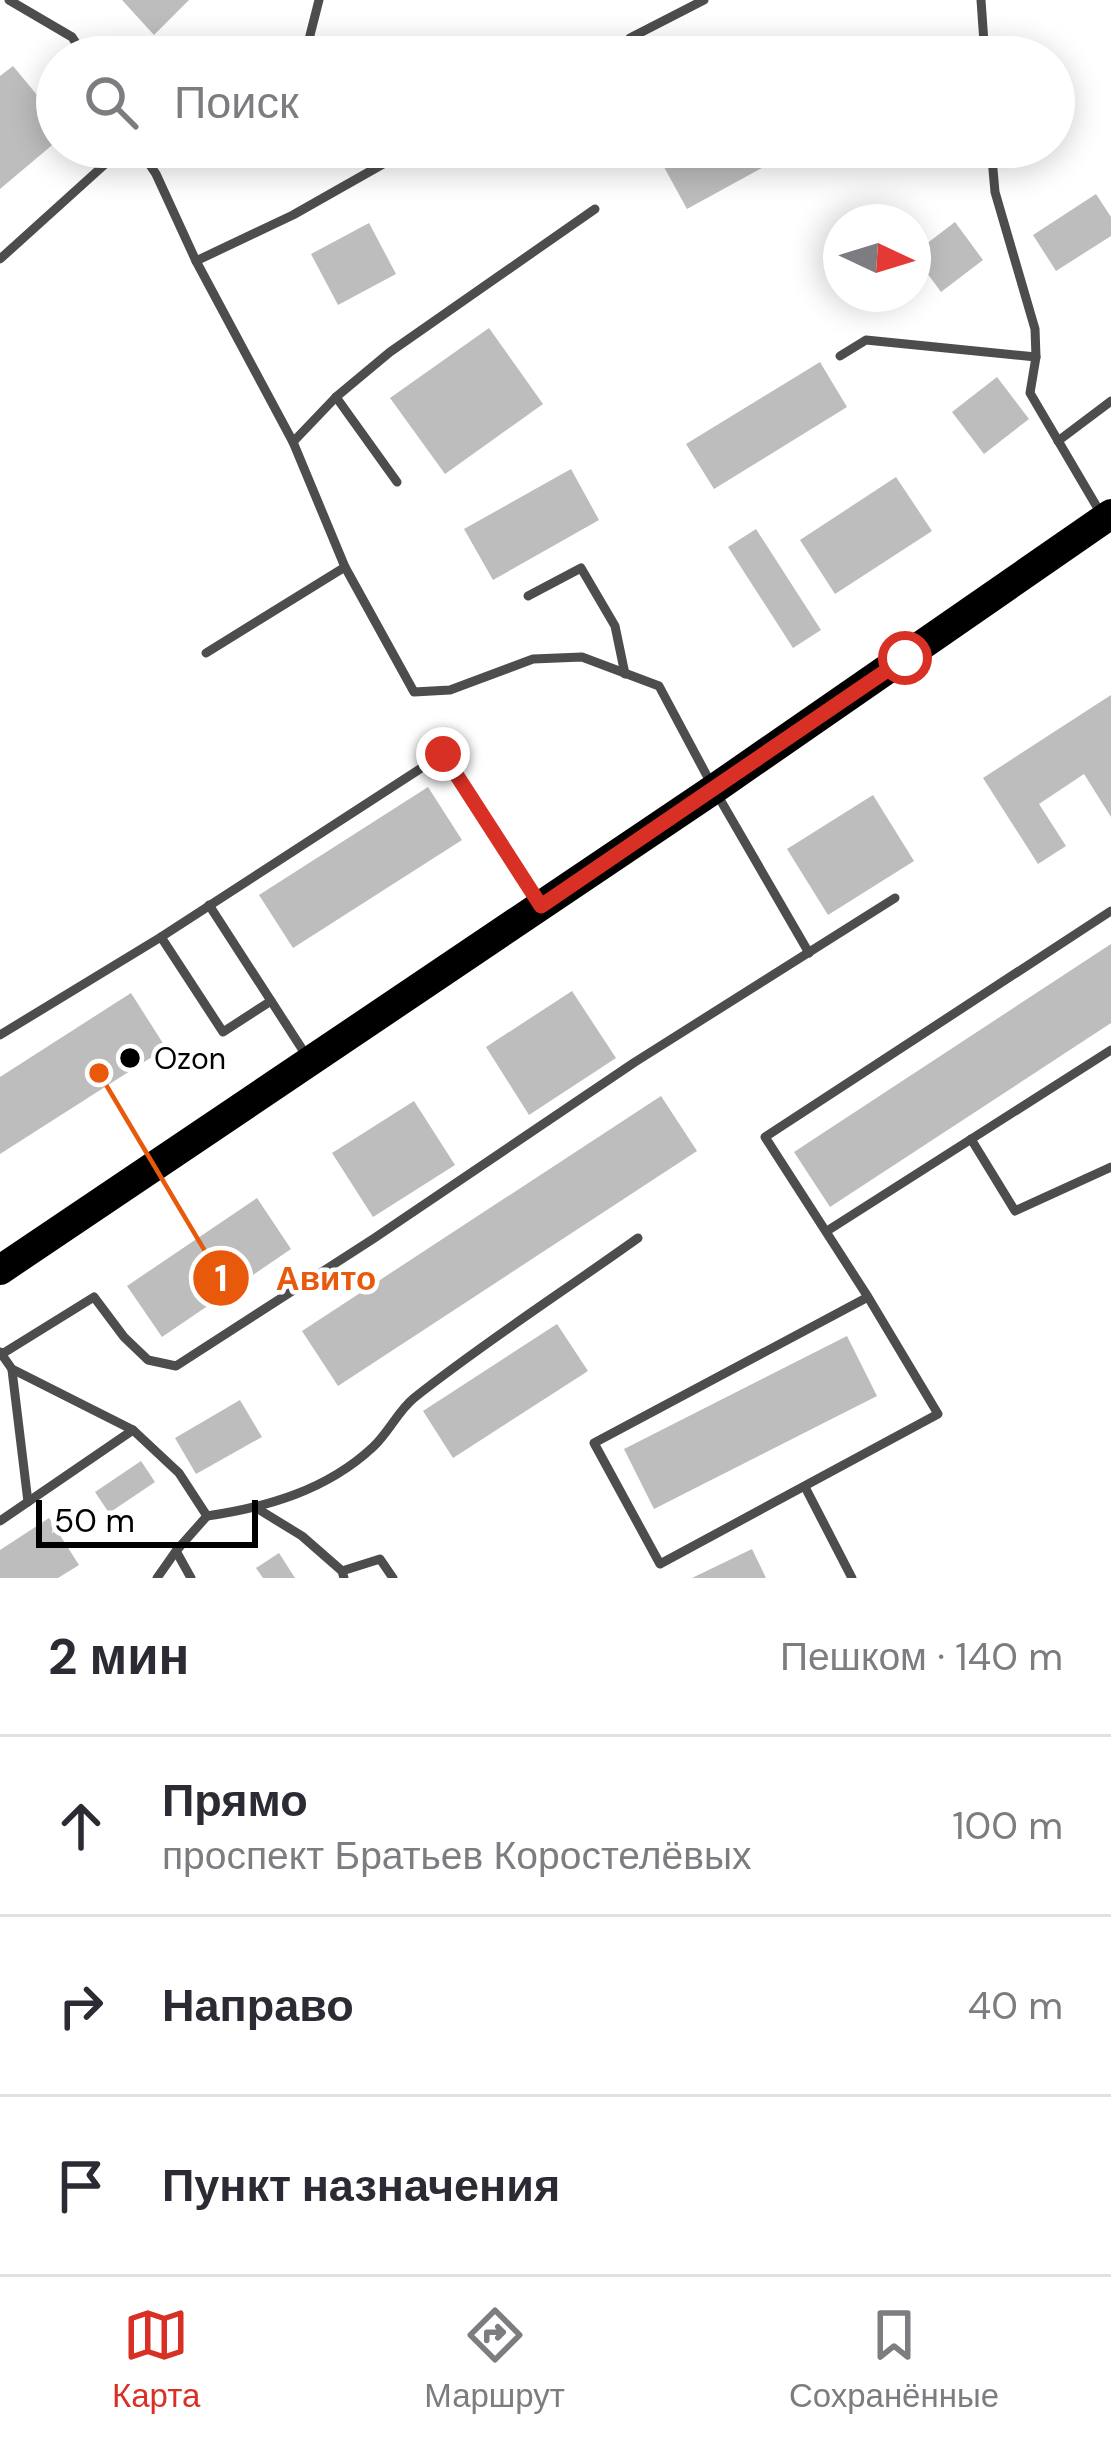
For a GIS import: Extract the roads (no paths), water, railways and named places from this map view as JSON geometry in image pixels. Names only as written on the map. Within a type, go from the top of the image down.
[{"type":"main road","points":[[2,1266],[714,789],[1107,516]]},
{"type":"lane","points":[[9,0],[70,36]]},
{"type":"lane","points":[[310,36],[319,0]]},
{"type":"lane","points":[[634,36],[704,0]]},
{"type":"lane","points":[[981,0],[984,36]]},
{"type":"lane","points":[[0,259],[101,168]]},
{"type":"lane","points":[[153,168],[196,261],[293,442],[345,567],[414,692],[450,689],[533,659],[582,658],[658,686],[809,953]]},
{"type":"lane","points":[[196,261],[293,215],[376,168]]},
{"type":"lane","points":[[993,168],[995,192],[1035,329],[1030,393],[1107,516]]},
{"type":"lane","points":[[293,442],[336,397],[390,352],[595,209]]},
{"type":"lane","points":[[840,356],[866,340],[1036,357]]},
{"type":"lane","points":[[336,397],[397,482]]},
{"type":"lane","points":[[1058,441],[1111,401]]},
{"type":"lane","points":[[206,653],[345,567]]},
{"type":"lane","points":[[528,596],[580,568],[615,626],[626,674]]},
{"type":"lane","points":[[0,1035],[443,754],[541,906]]},
{"type":"lane","points":[[28,1502],[12,1369],[1,1353],[94,1297],[148,1360],[176,1366],[635,1062],[895,898]]},
{"type":"lane","points":[[209,905],[309,1060]]},
{"type":"lane","points":[[868,1297],[594,1443],[660,1564],[938,1414],[868,1297],[765,1137],[1111,911]]},
{"type":"lane","points":[[160,937],[223,1032],[271,1001]]},
{"type":"lane","points":[[827,1232],[1111,1050]]},
{"type":"lane","points":[[971,1139],[1015,1211],[1111,1167]]},
{"type":"lane","points":[[157,1578],[207,1516],[258,1509],[344,1470],[376,1444],[410,1401],[638,1238]]},
{"type":"lane","points":[[12,1369],[133,1430],[179,1473],[207,1516]]},
{"type":"lane","points":[[0,1521],[133,1430]]},
{"type":"lane","points":[[805,1487],[852,1578]]},
{"type":"lane","points":[[258,1509],[302,1536],[343,1575],[380,1559],[392,1578]]},
{"type":"lane","points":[[176,1551],[190,1578]]},
{"type":"place","name":"Ozon","points":[[130,1058]]},
{"type":"place","name":"Авито","points":[[99,1073]]}]
